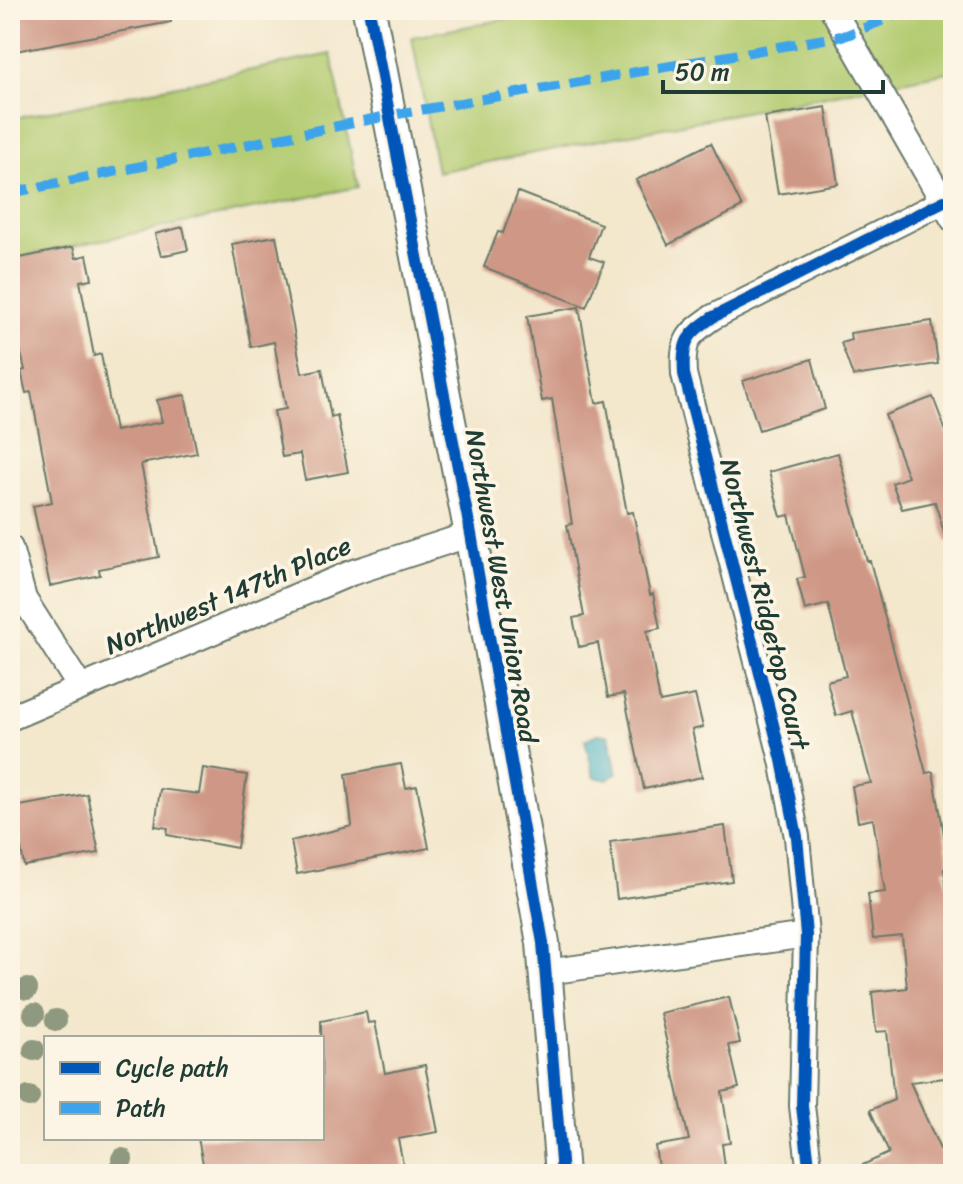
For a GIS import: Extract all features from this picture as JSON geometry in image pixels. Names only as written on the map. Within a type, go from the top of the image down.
[{"type":"street","name":"Northwest West Union Road","points":[[369,10],[471,534],[547,972],[562,1174]]},
{"type":"street","points":[[833,10],[949,210]]},
{"type":"street","name":"Northwest Ridgetop Court","points":[[810,1174],[802,1106],[806,935],[797,837],[782,760],[684,374],[683,351],[690,333],[713,317],[949,210]]},
{"type":"street","name":"Northwest 147th Place","points":[[10,718],[351,573],[471,534]]},
{"type":"street","points":[[10,548],[24,599],[80,687]]},
{"type":"street","points":[[547,972],[806,935]]},
{"type":"green space","points":[[553,10],[953,10],[953,71],[437,172],[412,37]]},
{"type":"green space","points":[[331,54],[358,187],[10,259],[10,119]]},
{"type":"water","points":[[597,734],[609,735],[617,773],[608,780],[594,777],[585,740]]},
{"type":"building","points":[[10,10],[170,10],[171,22],[10,52]]},
{"type":"building","points":[[826,107],[838,184],[778,194],[765,117]]},
{"type":"building","points":[[711,143],[742,207],[668,245],[636,180]]},
{"type":"building","points":[[518,192],[601,224],[589,257],[604,262],[586,307],[484,267],[498,232],[503,233]]},
{"type":"building","points":[[183,227],[188,250],[161,256],[155,234]]},
{"type":"building","points":[[276,236],[302,373],[322,369],[331,417],[337,415],[348,472],[305,480],[300,454],[282,457],[274,411],[286,409],[274,342],[251,347],[232,244]]},
{"type":"building","points":[[73,247],[76,258],[87,255],[92,279],[80,281],[94,356],[101,354],[115,431],[162,422],[157,400],[185,395],[197,453],[141,464],[159,557],[99,569],[100,575],[50,586],[33,506],[52,502],[31,392],[26,393],[21,371],[25,370],[10,309],[10,260]]},
{"type":"building","points":[[579,307],[596,403],[606,401],[627,513],[633,512],[660,628],[647,631],[660,702],[695,695],[703,727],[692,730],[702,777],[644,789],[624,694],[608,697],[598,643],[579,647],[573,618],[584,616],[567,525],[572,524],[552,399],[542,401],[527,316]]},
{"type":"building","points":[[932,321],[938,364],[853,376],[841,343],[851,340],[850,333]]},
{"type":"building","points":[[812,359],[825,409],[759,430],[743,381]]},
{"type":"building","points":[[933,397],[953,450],[953,542],[947,543],[935,502],[902,509],[892,483],[908,477],[885,415]]},
{"type":"building","points":[[838,453],[926,773],[933,772],[950,868],[944,869],[953,936],[953,977],[944,978],[953,1077],[910,1082],[947,1165],[927,1174],[843,1174],[889,1153],[870,1110],[894,1100],[887,1031],[876,1032],[872,992],[907,988],[902,936],[873,939],[868,894],[885,892],[873,819],[858,822],[852,786],[871,783],[852,711],[836,716],[827,681],[846,676],[828,604],[805,610],[797,579],[805,577],[789,515],[781,517],[769,472]]},
{"type":"building","points":[[401,764],[406,788],[417,786],[429,848],[297,874],[291,841],[352,826],[346,774]]},
{"type":"building","points":[[203,768],[247,775],[237,848],[167,835],[168,828],[155,826],[160,789],[199,794]]},
{"type":"building","points":[[87,794],[99,853],[24,866],[14,807]]},
{"type":"building","points":[[725,826],[732,881],[617,899],[610,842]]},
{"type":"building","points":[[729,997],[740,1043],[729,1045],[739,1088],[722,1092],[730,1143],[722,1144],[726,1174],[659,1174],[655,1146],[689,1140],[660,1013]]},
{"type":"building","points":[[366,1012],[368,1023],[375,1022],[385,1073],[425,1065],[438,1132],[398,1139],[405,1174],[205,1174],[198,1140],[324,1140],[324,1036],[321,1036],[321,1021]]},
{"type":"marked path","points":[[10,193],[392,115],[847,35],[908,10]]},
{"type":"cycle path","points":[[369,10],[471,534],[543,943],[562,1174]]},
{"type":"cycle path","points":[[810,1174],[802,1106],[806,935],[797,837],[782,760],[684,374],[684,353],[692,334],[713,317],[944,201]]}]
